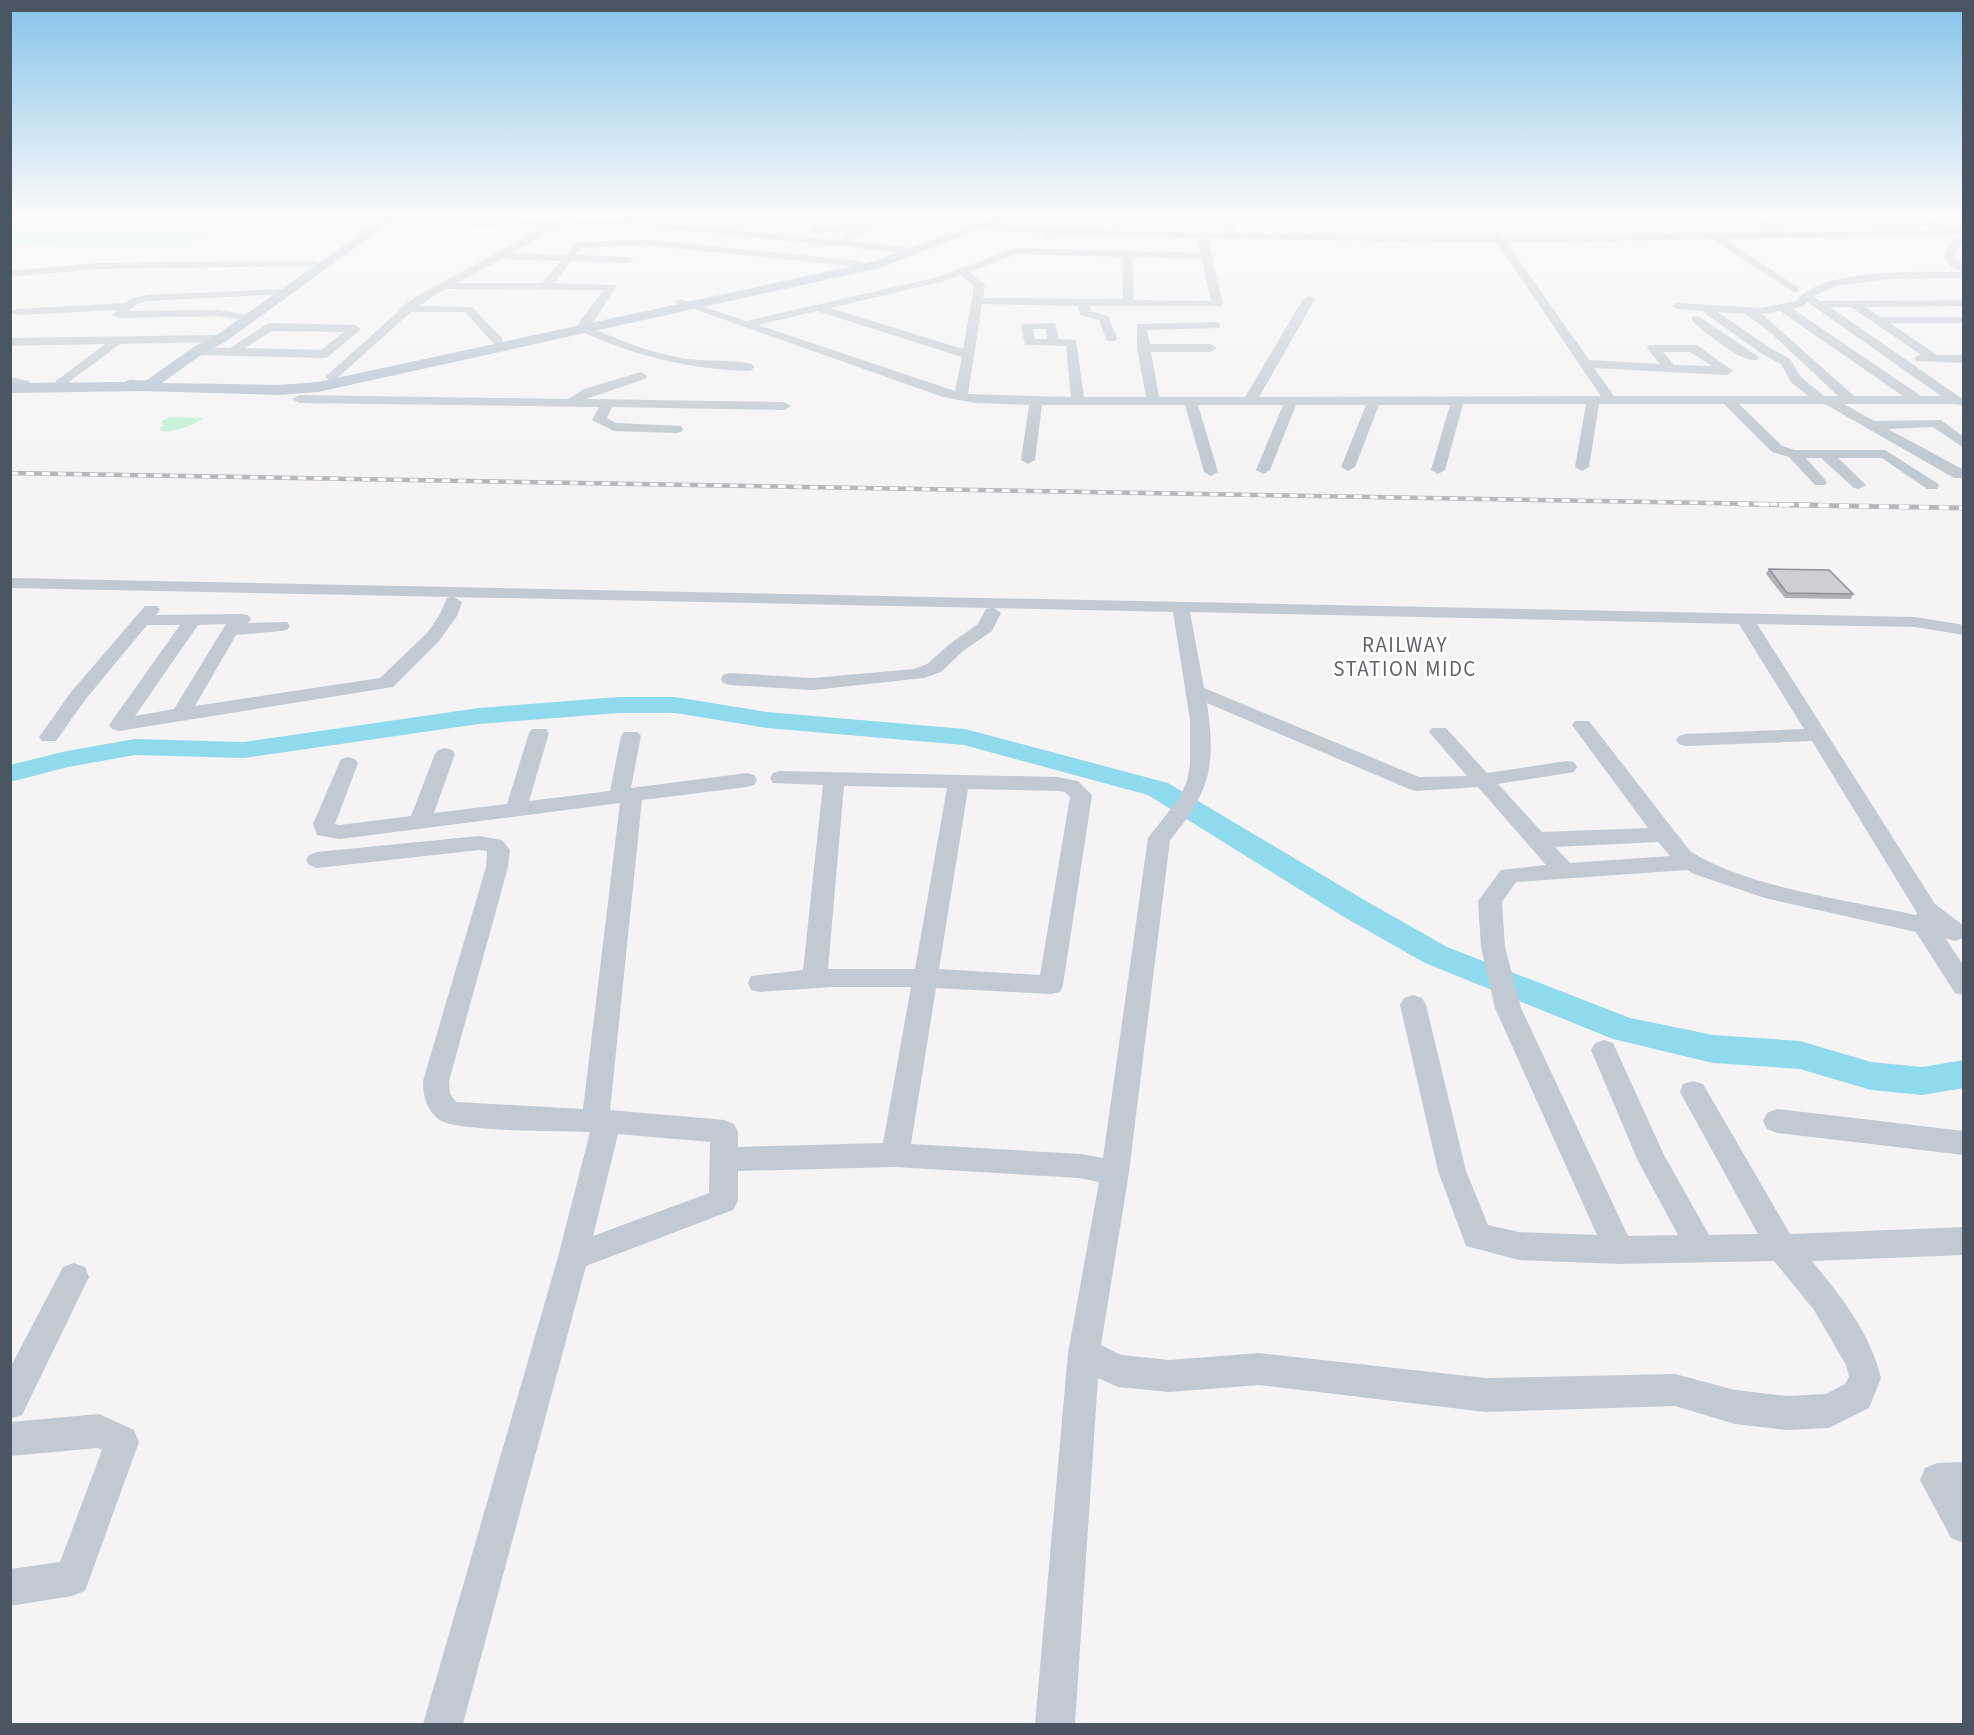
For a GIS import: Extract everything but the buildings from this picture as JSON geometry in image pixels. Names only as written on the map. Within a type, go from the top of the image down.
[{"type":"main road","points":[[142,384],[197,351],[276,294]]},
{"type":"main road","points":[[14,384],[142,384],[304,393],[584,326],[730,294]]},
{"type":"main road","points":[[686,304],[736,294]]},
{"type":"main road","points":[[14,384],[276,384],[331,377],[498,341],[584,326]]},
{"type":"main road","points":[[142,384],[213,339]]},
{"type":"street","points":[[231,294],[139,299],[119,315],[218,313],[244,317]]},
{"type":"street","points":[[331,377],[405,309],[430,294]]},
{"type":"street","points":[[482,300],[487,294]]},
{"type":"street","points":[[606,294],[584,326],[665,360],[709,366],[748,367]]},
{"type":"street","points":[[745,325],[881,294]]},
{"type":"street","points":[[961,396],[978,294]]},
{"type":"street","points":[[1128,294],[1129,303]]},
{"type":"street","points":[[977,301],[1217,304],[1215,294]]},
{"type":"street","points":[[1537,294],[1609,399]]},
{"type":"street","points":[[1801,294],[1800,304],[1765,310],[1677,306],[1725,341],[1796,379],[1822,399],[1873,425],[1959,475],[1964,474]]},
{"type":"street","points":[[1802,294],[1888,356],[1959,403]]},
{"type":"street","points":[[1837,294],[1901,336],[1934,345]]},
{"type":"street","points":[[1907,294],[1946,320],[1963,325]]},
{"type":"street","points":[[1934,294],[1964,295]]},
{"type":"street","points":[[1250,400],[1309,299]]},
{"type":"street","points":[[1084,302],[1084,313],[1104,318],[1111,338]]},
{"type":"street","points":[[1817,304],[1964,303]]},
{"type":"street","points":[[686,304],[961,396],[1036,401],[1917,399],[1959,403]]},
{"type":"street","points":[[13,311],[128,306]]},
{"type":"street","points":[[1782,307],[1817,328],[1917,399]]},
{"type":"street","points":[[819,308],[968,355]]},
{"type":"street","points":[[1705,308],[1766,351],[1786,362],[1796,379]]},
{"type":"street","points":[[405,309],[468,309],[498,341]]},
{"type":"street","points":[[1749,310],[1773,327],[1812,368],[1849,399]]},
{"type":"street","points":[[1765,310],[1831,356]]},
{"type":"street","points":[[1864,311],[1964,311]]},
{"type":"street","points":[[1883,324],[1946,320]]},
{"type":"street","points":[[1883,324],[1963,325]]},
{"type":"street","points":[[1153,400],[1141,326],[1216,326]]},
{"type":"street","points":[[232,352],[269,327],[355,329],[324,354]]},
{"type":"street","points":[[10,342],[213,339]]},
{"type":"street","points":[[61,384],[118,340]]},
{"type":"street","points":[[1918,340],[1935,359]]},
{"type":"street","points":[[1054,342],[1072,343],[1078,400]]},
{"type":"street","points":[[1143,348],[1211,348]]},
{"type":"street","points":[[1585,364],[1670,368],[1716,370],[1727,370],[1693,348],[1653,348],[1670,368]]},
{"type":"street","points":[[197,351],[343,355]]},
{"type":"street","points":[[101,353],[152,352]]},
{"type":"street","points":[[1851,354],[1964,359]]},
{"type":"street","points":[[571,403],[589,392],[641,376]]},
{"type":"street","points":[[1936,386],[1954,385]]},
{"type":"street","points":[[1871,386],[1888,399]]},
{"type":"street","points":[[304,393],[571,403],[784,406]]},
{"type":"street","points":[[1263,470],[1292,399]]},
{"type":"street","points":[[1348,467],[1375,399]]},
{"type":"street","points":[[1438,470],[1458,399]]},
{"type":"street","points":[[1582,467],[1593,399]]},
{"type":"street","points":[[1726,399],[1777,449],[1794,454],[1885,454],[1932,486]]},
{"type":"street","points":[[1190,400],[1210,472]]},
{"type":"street","points":[[1028,459],[1036,401]]},
{"type":"street","points":[[608,404],[599,420],[615,427],[676,429]]},
{"type":"street","points":[[1873,425],[1936,423],[1964,444]]},
{"type":"street","points":[[1794,454],[1820,482]]},
{"type":"street","points":[[1825,454],[1859,485]]},
{"type":"street","points":[[11,590],[992,614],[1182,613]]},
{"type":"street","points":[[11,590],[1749,625],[1927,633],[1964,630]]},
{"type":"street","points":[[50,737],[78,696],[164,595]]},
{"type":"street","points":[[194,619],[119,725],[386,683],[415,651],[433,637],[448,616],[453,602]]},
{"type":"street","points":[[1055,1725],[1084,1353],[1115,1172],[1159,838],[1174,821],[1197,781],[1202,744],[1182,613]]},
{"type":"street","points":[[730,679],[795,684],[916,674],[945,660],[957,647],[986,627],[992,614]]},
{"type":"street","points":[[142,620],[242,619],[230,630],[181,714]]},
{"type":"street","points":[[1749,625],[1817,735],[1964,986]]},
{"type":"street","points":[[230,630],[281,626]]},
{"type":"street","points":[[1194,690],[1416,784],[1483,780],[1567,768]]},
{"type":"street","points":[[1582,725],[1664,835],[1682,856],[1702,869],[1765,890],[1926,919],[1959,938]]},
{"type":"street","points":[[1439,732],[1564,870]]},
{"type":"street","points":[[516,809],[539,733]]},
{"type":"street","points":[[1686,740],[1817,735]]},
{"type":"street","points":[[443,1725],[573,1257],[601,1121],[631,736]]},
{"type":"street","points":[[420,821],[445,754]]},
{"type":"street","points":[[348,763],[324,824],[325,830],[340,832],[747,780]]},
{"type":"street","points":[[760,983],[814,977],[924,978],[1051,985],[1081,795],[1071,786],[1058,784],[780,778]]},
{"type":"street","points":[[814,977],[834,779]]},
{"type":"street","points":[[895,1155],[959,782]]},
{"type":"street","points":[[1537,840],[1664,835]]},
{"type":"street","points":[[317,860],[479,843],[494,845],[499,850],[497,867],[436,1081],[437,1097],[448,1112],[466,1115],[601,1121],[724,1132],[723,1201],[573,1257]]},
{"type":"street","points":[[1619,1250],[1508,1008],[1493,947],[1490,901],[1509,875],[1691,862]]},
{"type":"street","points":[[1413,1005],[1452,1171],[1477,1236],[1519,1246],[1619,1250],[1782,1248],[1964,1240]]},
{"type":"street","points":[[1604,1050],[1652,1161],[1701,1249]]},
{"type":"street","points":[[1084,1353],[1118,1371],[1169,1376],[1259,1369],[1486,1395],[1675,1390],[1735,1407],[1786,1413],[1829,1411],[1857,1396],[1865,1378],[1861,1359],[1825,1300],[1782,1248],[1693,1092]]},
{"type":"street","points":[[1777,1121],[1964,1143]]},
{"type":"street","points":[[724,1159],[895,1155],[1080,1166],[1115,1172]]},
{"type":"street","points":[[10,1403],[74,1276]]},
{"type":"street","points":[[10,1439],[99,1431],[122,1442],[72,1578],[10,1587]]},
{"type":"street","points":[[1964,1479],[1937,1480],[1964,1525]]},
{"type":"green space","points":[[169,417],[203,418],[184,428],[162,431],[160,428],[164,425],[161,422]]},
{"type":"waterway","points":[[10,774],[67,759],[135,747],[244,750],[479,716],[618,705],[675,705],[767,720],[965,737],[1158,789],[1355,909],[1436,955],[1625,1030],[1713,1049],[1800,1055],[1871,1076],[1922,1081],[1964,1074]]},
{"type":"railway","points":[[10,473],[1822,505]]},
{"type":"railway","points":[[1739,504],[1964,508]]},
{"type":"district","name":"RAILWAY STATION MIDC","points":[[1405,657]]}]
